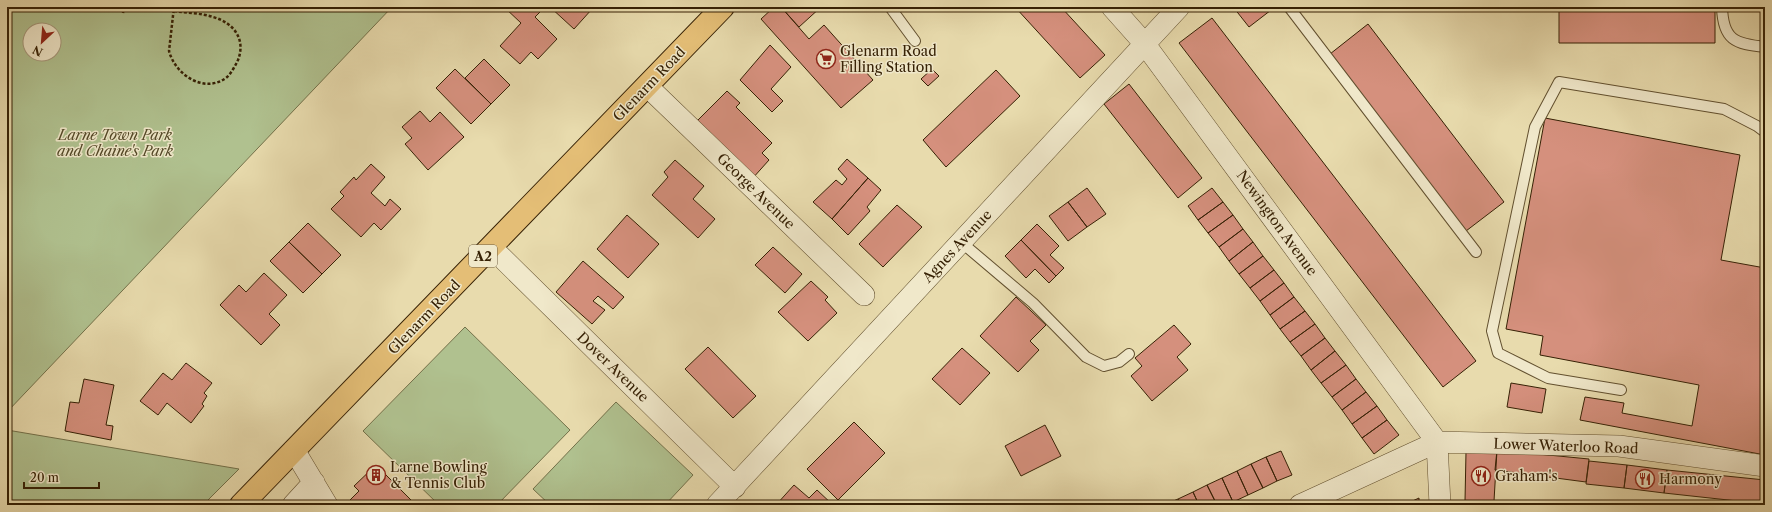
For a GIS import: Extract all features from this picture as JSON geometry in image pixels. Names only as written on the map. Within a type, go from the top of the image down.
[{"type":"main road","name":"Glenarm Road","points":[[241,505],[723,7]]},
{"type":"street","name":"Newington Avenue","points":[[1112,7],[1144,43],[1437,442]]},
{"type":"street","name":"Agnes Avenue","points":[[717,505],[1179,7]]},
{"type":"street","name":"George Avenue","points":[[647,86],[864,295]]},
{"type":"street","name":"Dover Avenue","points":[[492,247],[735,487]]},
{"type":"street","name":"Lower Waterloo Road","points":[[1437,442],[1619,446],[1765,466]]},
{"type":"street","points":[[1300,505],[1437,442],[1440,505]]},
{"type":"street","points":[[294,450],[327,505]]},
{"type":"street","points":[[293,505],[314,482]]},
{"type":"lane","points":[[890,7],[915,40]]},
{"type":"lane","points":[[1289,7],[1476,252]]},
{"type":"lane","points":[[1722,7],[1724,29],[1729,37],[1738,42],[1765,48]]},
{"type":"lane","points":[[1621,390],[1548,378],[1498,353],[1492,331],[1535,127],[1559,82],[1724,109],[1757,126],[1765,132]]},
{"type":"lane","points":[[961,242],[1033,303],[1086,357],[1104,366],[1119,362],[1129,354]]},
{"type":"path","points":[[123,12],[124,7]]},
{"type":"path","points":[[174,7],[170,51],[171,58],[179,71],[199,83],[220,81],[227,77],[236,63],[240,53],[239,36],[235,30],[213,16],[174,11]]},
{"type":"green space","name":"Larne Town Park and Chaine's Park","points":[[7,7],[392,7],[7,412]]},
{"type":"green space","points":[[465,327],[570,430],[497,505],[439,505],[363,431]]},
{"type":"green space","points":[[616,402],[693,475],[665,505],[550,505],[533,489]]},
{"type":"green space","points":[[7,430],[239,469],[203,505],[7,505]]},
{"type":"building","points":[[504,7],[535,7],[540,12],[535,17],[557,39],[538,59],[531,52],[520,64],[500,46],[521,23]]},
{"type":"building","points":[[550,7],[590,7],[592,9],[574,29]]},
{"type":"building","name":"Glenarm Road Filling Station","points":[[774,7],[781,7],[809,39],[824,25],[873,80],[841,108],[761,19]]},
{"type":"building","points":[[781,7],[821,7],[799,27]]},
{"type":"building","points":[[1015,7],[1061,7],[1105,55],[1080,78]]},
{"type":"building","points":[[1275,7],[1249,27],[1234,8]]},
{"type":"building","points":[[1559,7],[1715,7],[1715,43],[1559,43]]},
{"type":"building","points":[[1212,18],[1476,361],[1443,387],[1179,43]]},
{"type":"building","points":[[1368,24],[1504,202],[1466,231],[1330,54]]},
{"type":"building","points":[[770,45],[791,67],[771,89],[783,101],[772,112],[740,80]]},
{"type":"building","points":[[484,59],[510,85],[491,104],[465,78]]},
{"type":"building","points":[[455,69],[491,104],[471,124],[436,88]]},
{"type":"building","points":[[932,69],[939,76],[928,86],[921,79]]},
{"type":"building","points":[[996,70],[1020,96],[946,167],[923,140]]},
{"type":"building","points":[[1129,84],[1202,178],[1178,198],[1104,104]]},
{"type":"building","points":[[727,91],[740,103],[736,107],[772,143],[762,153],[769,160],[752,179],[696,122]]},
{"type":"building","points":[[420,111],[430,122],[440,112],[464,137],[428,170],[405,144],[412,138],[402,127]]},
{"type":"building","points":[[1545,118],[1740,155],[1721,260],[1765,268],[1765,455],[1580,420],[1585,397],[1624,403],[1622,413],[1692,426],[1699,385],[1540,355],[1543,336],[1506,329]]},
{"type":"building","points":[[847,159],[868,178],[832,219],[813,202],[836,180],[842,185],[847,179],[838,169]]},
{"type":"building","points":[[675,160],[704,186],[693,199],[715,219],[698,238],[652,195],[668,177],[664,172]]},
{"type":"building","points":[[371,164],[385,177],[371,193],[385,206],[390,199],[401,209],[381,230],[374,223],[361,237],[331,209],[344,196],[340,192],[354,177],[356,180]]},
{"type":"building","points":[[868,178],[881,190],[867,207],[870,211],[848,235],[832,219]]},
{"type":"building","points":[[1087,188],[1106,214],[1087,227],[1068,202]]},
{"type":"building","points":[[1212,188],[1223,202],[1198,220],[1188,206]]},
{"type":"building","points":[[1068,202],[1087,227],[1068,241],[1049,216]]},
{"type":"building","points":[[1223,202],[1233,215],[1208,233],[1198,220]]},
{"type":"building","points":[[897,205],[922,227],[883,267],[859,244]]},
{"type":"building","points":[[627,215],[659,244],[628,278],[597,249]]},
{"type":"building","points":[[1233,215],[1243,229],[1219,247],[1208,233]]},
{"type":"building","points":[[308,223],[341,255],[322,274],[289,242]]},
{"type":"building","points":[[1037,224],[1059,246],[1050,255],[1064,268],[1056,276],[1021,240]]},
{"type":"building","points":[[1243,229],[1253,242],[1229,261],[1219,247]]},
{"type":"building","points":[[1021,240],[1056,276],[1049,283],[1035,269],[1026,278],[1005,256]]},
{"type":"building","points":[[289,242],[322,274],[303,293],[270,261]]},
{"type":"building","points":[[1253,242],[1263,256],[1239,274],[1229,261]]},
{"type":"building","points":[[773,247],[802,274],[785,293],[755,265]]},
{"type":"building","points":[[1263,256],[1274,270],[1250,288],[1239,274]]},
{"type":"building","points":[[583,261],[624,297],[613,309],[598,296],[593,301],[605,310],[592,324],[556,292]]},
{"type":"building","points":[[1274,270],[1284,283],[1260,301],[1250,288]]},
{"type":"building","points":[[264,273],[287,295],[269,314],[280,325],[261,345],[220,305],[239,285],[246,292]]},
{"type":"building","points":[[811,281],[828,297],[825,300],[837,313],[808,341],[778,312]]},
{"type":"building","points":[[1284,283],[1294,297],[1270,315],[1260,301]]},
{"type":"building","points":[[1016,297],[1046,325],[1030,341],[1039,350],[1018,372],[980,336]]},
{"type":"building","points":[[1294,297],[1305,311],[1280,329],[1270,315]]},
{"type":"building","points":[[1305,311],[1315,324],[1290,342],[1280,329]]},
{"type":"building","points":[[1315,324],[1325,338],[1301,356],[1290,342]]},
{"type":"building","points":[[1174,325],[1191,344],[1177,357],[1188,370],[1152,401],[1131,376],[1142,366],[1135,358]]},
{"type":"building","points":[[1325,338],[1335,351],[1311,370],[1301,356]]},
{"type":"building","points":[[708,347],[756,396],[733,418],[685,369]]},
{"type":"building","points":[[962,348],[990,373],[960,405],[932,379]]},
{"type":"building","points":[[1335,351],[1346,365],[1321,383],[1311,370]]},
{"type":"building","points":[[186,363],[212,383],[204,393],[207,396],[202,404],[204,406],[191,423],[167,403],[158,415],[140,401],[163,373],[172,380]]},
{"type":"building","points":[[1346,365],[1356,379],[1332,397],[1321,383]]},
{"type":"building","points":[[84,379],[114,385],[106,425],[113,426],[111,440],[65,431],[70,402],[79,403]]},
{"type":"building","points":[[1356,379],[1366,392],[1342,410],[1332,397]]},
{"type":"building","points":[[1511,383],[1546,389],[1542,413],[1507,407]]},
{"type":"building","points":[[1366,392],[1377,406],[1352,424],[1342,410]]},
{"type":"building","points":[[1377,406],[1387,420],[1362,438],[1352,424]]},
{"type":"building","points":[[1387,420],[1399,435],[1374,454],[1362,438]]},
{"type":"building","points":[[854,422],[885,453],[838,500],[807,469]]},
{"type":"building","points":[[1045,425],[1061,456],[1021,476],[1005,446]]},
{"type":"building","points":[[1497,450],[1589,459],[1586,482],[1495,470]]},
{"type":"building","name":"Graham's","points":[[1497,450],[1494,501],[1465,501],[1466,452]]},
{"type":"building","points":[[1281,451],[1292,475],[1277,481],[1266,457]]},
{"type":"building","points":[[1266,457],[1277,481],[1263,488],[1251,464]]},
{"type":"building","points":[[1589,461],[1627,465],[1624,488],[1586,484]]},
{"type":"building","points":[[1251,464],[1263,488],[1248,495],[1237,471]]},
{"type":"building","name":"Larne Bowling & Tennis Club","points":[[376,465],[416,505],[345,505],[359,491],[354,486]]},
{"type":"building","name":"Harmony","points":[[1627,465],[1667,470],[1664,493],[1624,488]]},
{"type":"building","points":[[1667,470],[1765,480],[1765,504],[1664,493]]},
{"type":"building","points":[[1237,471],[1248,495],[1233,502],[1222,478]]},
{"type":"building","points":[[1222,478],[1233,502],[1226,505],[1217,505],[1207,485]]},
{"type":"building","points":[[794,485],[809,498],[817,490],[833,505],[776,505]]},
{"type":"building","points":[[1207,485],[1217,505],[1199,505],[1193,492]]},
{"type":"building","points":[[1193,492],[1199,505],[1181,505],[1178,499]]},
{"type":"building","points":[[1419,498],[1419,505],[1404,505]]},
{"type":"building","points":[[1178,499],[1181,505],[1164,505]]},
{"type":"place","name":"Glenarm Road Filling Station","points":[[826,59]]},
{"type":"place","name":"Larne Bowling & Tennis Club","points":[[376,475]]},
{"type":"place","name":"Graham's","points":[[1481,476]]},
{"type":"place","name":"Harmony","points":[[1645,479]]}]
